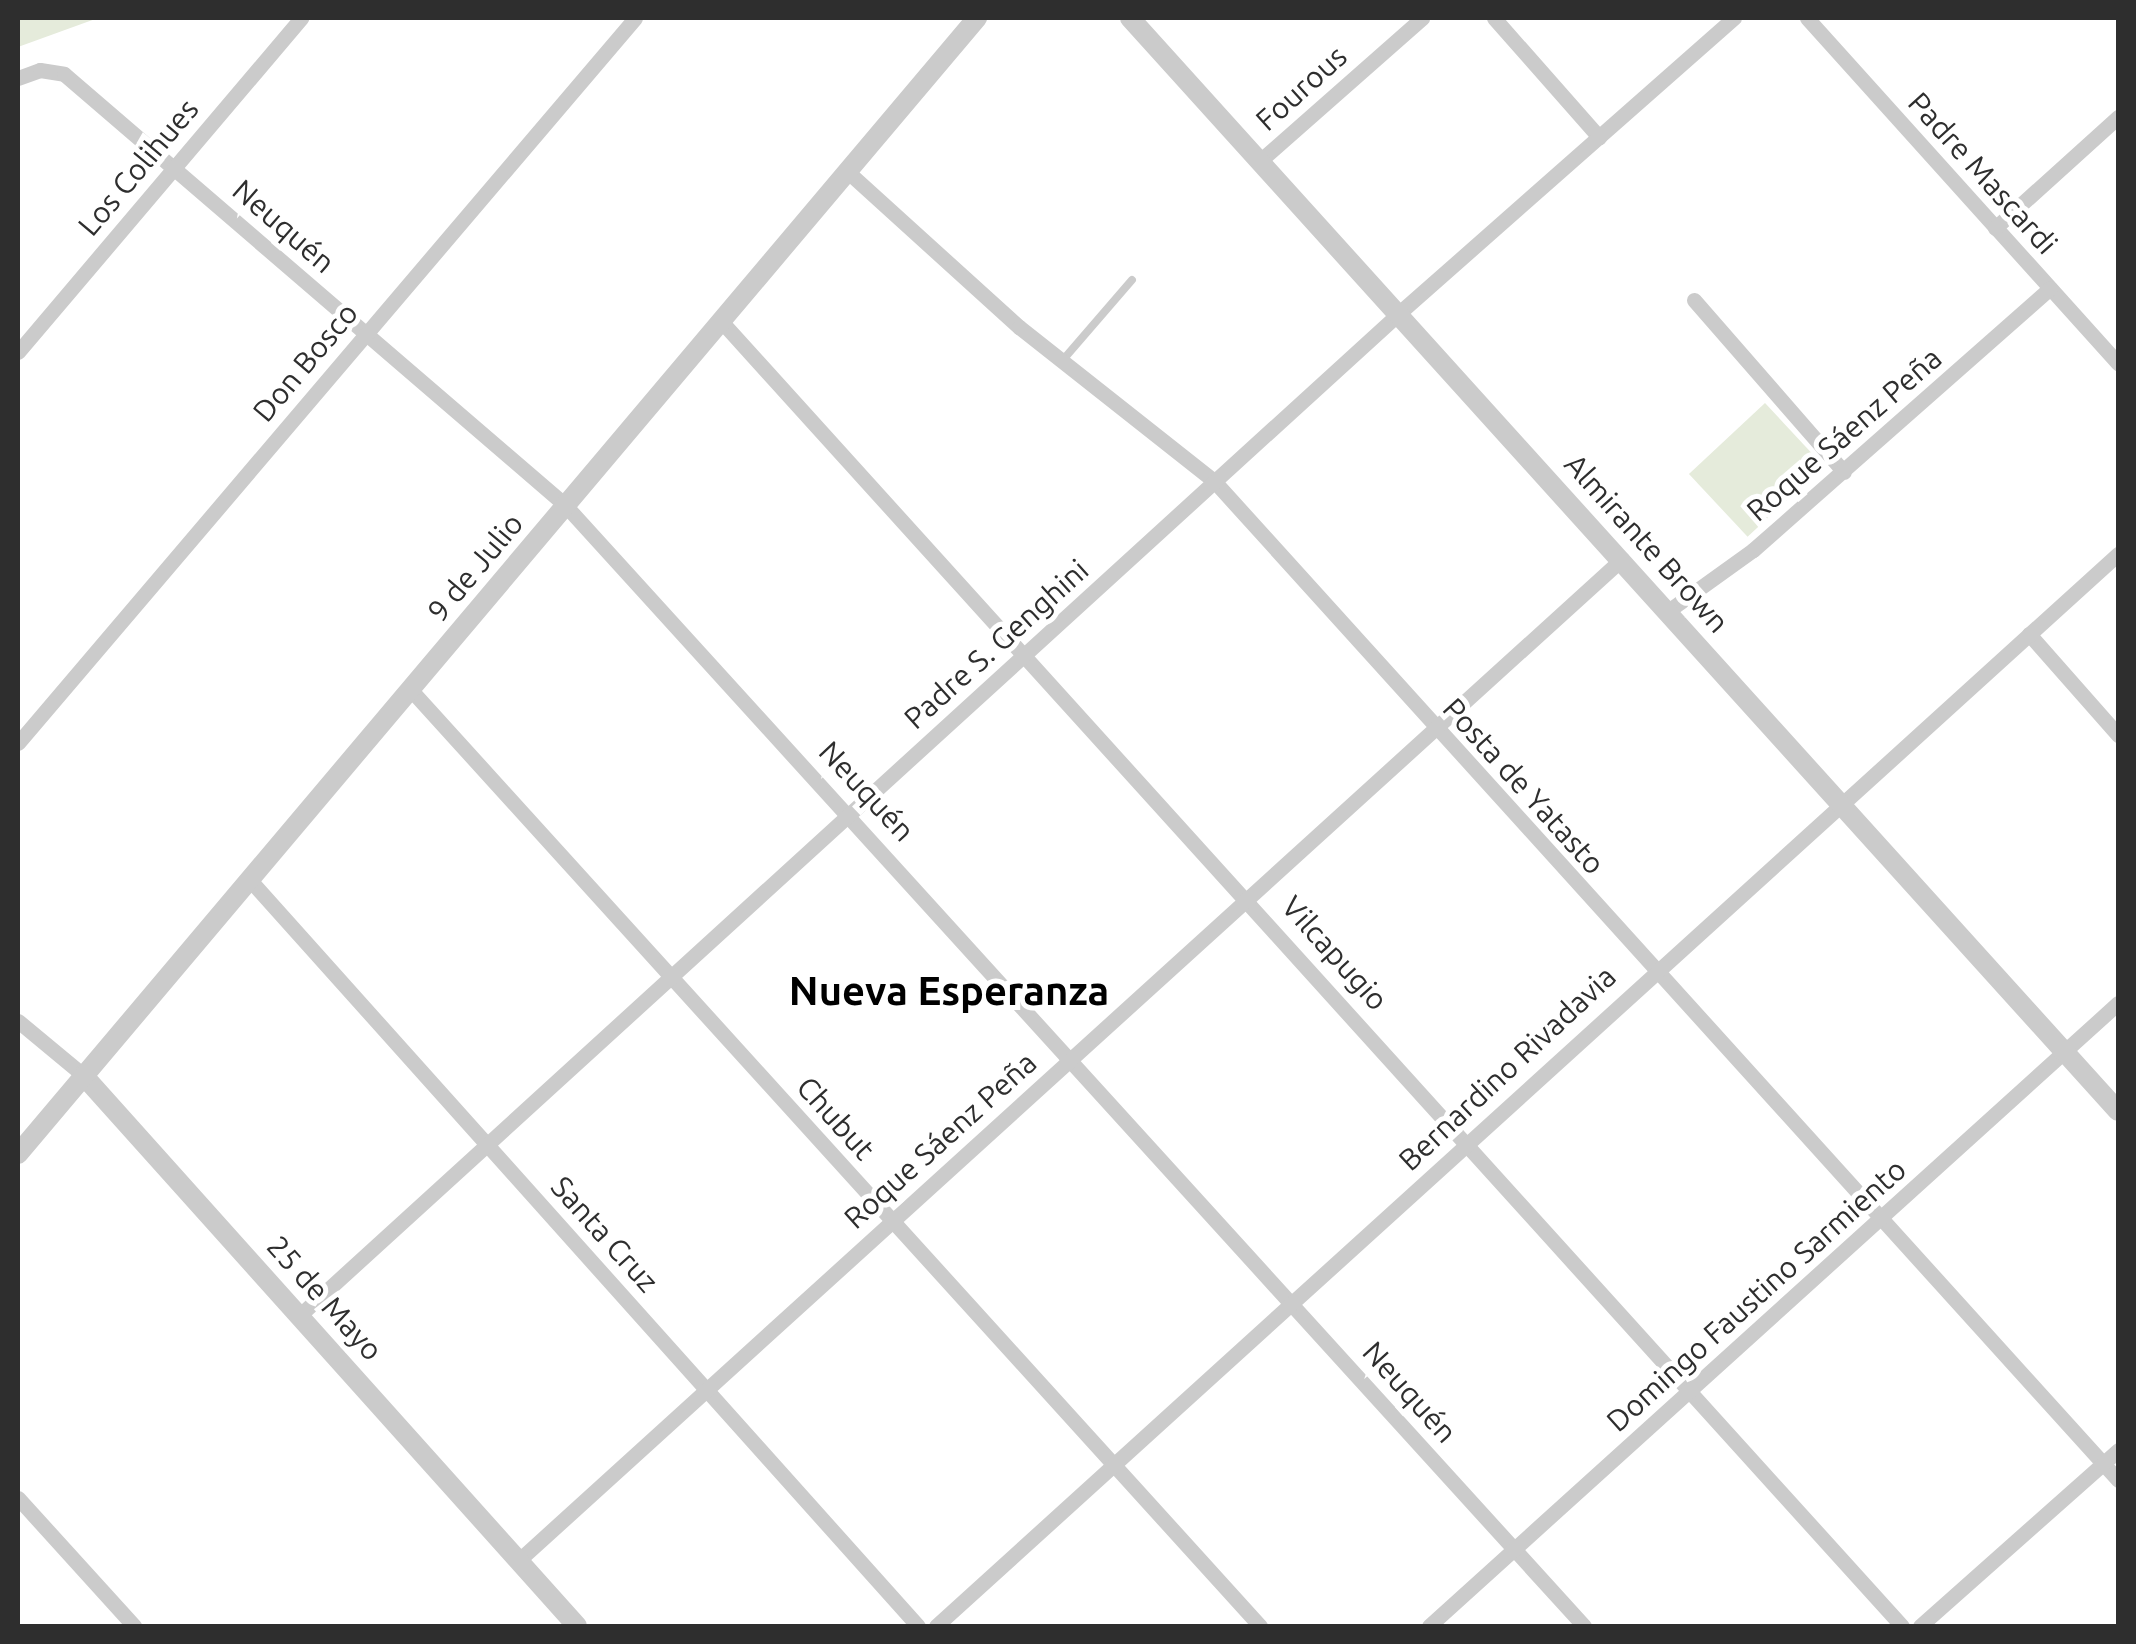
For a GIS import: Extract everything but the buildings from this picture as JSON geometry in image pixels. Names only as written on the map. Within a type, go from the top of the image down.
[{"type":"street","name":"Los Colihues","points":[[18,352],[301,18]]},
{"type":"street","name":"Don Bosco","points":[[18,743],[635,18]]},
{"type":"street","name":"9 de Julio","points":[[18,1154],[977,18]]},
{"type":"street","name":"Almirante Brown","points":[[1130,18],[2118,1111]]},
{"type":"street","points":[[1494,18],[1599,137]]},
{"type":"street","name":"Padre S. Genghini","points":[[300,1315],[1398,314],[1734,18]]},
{"type":"street","name":"Padre Mascardi","points":[[1807,18],[2118,364]]},
{"type":"street","name":"Fourous","points":[[1261,160],[1417,19]]},
{"type":"street","name":"Neuquén","points":[[18,78],[40,70],[64,74],[566,505],[1072,1057],[1584,1626]]},
{"type":"street","points":[[1994,228],[2118,117]]},
{"type":"street","name":"Posta de Yatasto","points":[[848,172],[1062,361],[1215,482],[2118,1480]]},
{"type":"street","name":"Roque Sáenz Peña","points":[[1668,611],[1753,550],[2050,288]]},
{"type":"street","points":[[1694,300],[1844,472]]},
{"type":"street","name":"Vilcapugio","points":[[721,321],[1028,653],[1902,1626]]},
{"type":"street","name":"Bernardino Rivadavia","points":[[936,1626],[1654,970],[2118,554]]},
{"type":"street","name":"Roque Sáenz Peña","points":[[518,1561],[1622,559]]},
{"type":"street","points":[[2029,634],[2118,736]]},
{"type":"street","name":"Chubut","points":[[411,690],[1260,1626]]},
{"type":"street","name":"Santa Cruz","points":[[250,880],[918,1626]]},
{"type":"street","name":"Domingo Faustino Sarmiento","points":[[1429,1626],[1693,1392],[2118,1003]]},
{"type":"street","name":"25 de Mayo","points":[[18,1021],[83,1075],[577,1626]]},
{"type":"street","points":[[1920,1626],[2118,1450]]},
{"type":"street","points":[[18,1498],[134,1626]]},
{"type":"lane","points":[[1062,361],[1132,280]]},
{"type":"green space","points":[[18,18],[98,18],[18,47]]},
{"type":"green space","points":[[1765,403],[1824,466],[1748,537],[1689,474]]},
{"type":"district","name":"Nueva Esperanza","points":[[949,991]]}]
